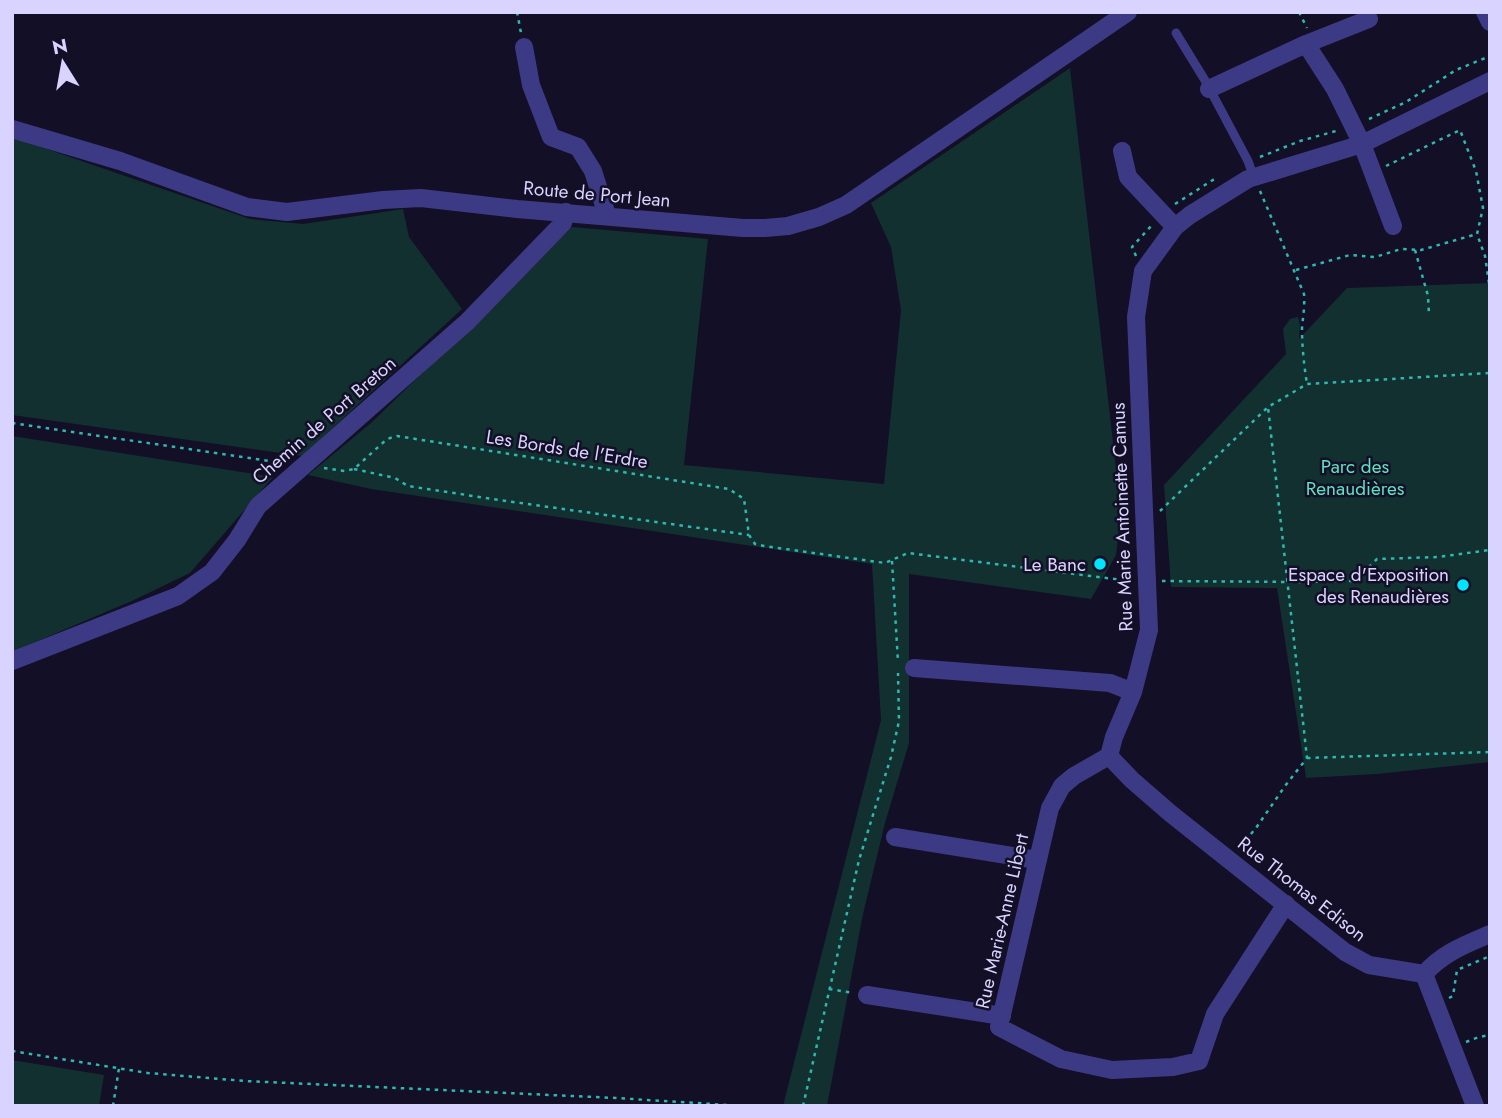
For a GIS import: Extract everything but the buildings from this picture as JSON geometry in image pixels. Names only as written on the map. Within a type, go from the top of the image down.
[{"type":"street","name":"Route de Port Jean","points":[[12,129],[120,161],[247,207],[287,212],[421,198],[743,228],[788,226],[846,205],[1128,12]]},
{"type":"street","points":[[1485,12],[1490,22]]},
{"type":"street","points":[[1209,89],[1306,44],[1369,19]]},
{"type":"street","points":[[1306,44],[1335,89],[1362,144],[1392,226]]},
{"type":"street","points":[[524,47],[531,85],[551,137],[578,147],[593,171],[607,215]]},
{"type":"street","points":[[1122,151],[1128,177],[1175,227],[1248,179],[1362,144],[1490,81]]},
{"type":"street","name":"Chemin de Port Breton","points":[[12,661],[178,596],[212,572],[237,540],[258,506],[467,321],[563,223],[566,212]]},
{"type":"street","name":"Rue Marie Antoinette Camus","points":[[1110,756],[1114,737],[1133,692],[1149,630],[1136,317],[1143,271],[1175,227]]},
{"type":"street","points":[[914,668],[1110,683],[1133,692]]},
{"type":"street","name":"Rue Thomas Edison","points":[[1110,756],[1132,780],[1170,813],[1345,952],[1369,965],[1424,974]]},
{"type":"street","name":"Rue Marie-Anne Libert","points":[[1110,756],[1062,786],[1050,808],[999,1027],[1060,1059],[1112,1070],[1173,1067],[1199,1061],[1215,1014],[1286,904]]},
{"type":"street","points":[[895,837],[1037,860]]},
{"type":"street","points":[[1475,1106],[1424,974],[1450,952],[1490,934]]},
{"type":"street","points":[[867,995],[1002,1016]]},
{"type":"lane","points":[[1177,33],[1248,161],[1254,178]]},
{"type":"path","points":[[517,12],[524,47]]},
{"type":"path","points":[[1373,172],[1460,130],[1476,171],[1483,208],[1476,234],[1485,256],[1490,290]]},
{"type":"path","points":[[1254,178],[1304,294],[1306,307],[1302,358],[1307,384]]},
{"type":"path","points":[[1295,270],[1350,255],[1375,257],[1401,249],[1421,250],[1476,234]]},
{"type":"path","points":[[1415,250],[1428,296],[1429,314]]},
{"type":"path","points":[[1144,526],[1268,407],[1307,384],[1490,373]]},
{"type":"path","points":[[1230,860],[1307,758],[1268,407]]},
{"type":"path","points":[[12,423],[304,466],[354,470],[395,478],[408,485],[749,535],[755,544],[764,546],[885,563],[908,553],[1131,581],[1355,581],[1377,559],[1438,557],[1490,550]]},
{"type":"path","name":"Les Bords de l'Erdre","points":[[354,470],[387,439],[397,436],[687,482],[729,489],[744,499],[749,535]]},
{"type":"path","points":[[803,1106],[859,860],[891,757],[899,721],[892,561]]},
{"type":"path","points":[[1307,758],[1490,752]]},
{"type":"path","points":[[1436,1003],[1453,996],[1457,970],[1490,956]]},
{"type":"path","points":[[829,989],[867,995]]},
{"type":"path","points":[[1453,1048],[1490,1035]]},
{"type":"path","points":[[12,1051],[148,1073],[245,1081],[744,1106]]},
{"type":"path","points":[[113,1106],[119,1068]]},
{"type":"green space","points":[[1070,68],[1121,512],[1116,555],[1091,599],[909,574],[909,743],[885,823],[863,914],[827,1106],[783,1106],[881,720],[872,564],[371,489],[308,475],[371,423],[572,227],[708,239],[684,465],[884,484],[901,310],[891,247],[871,203]]},
{"type":"green space","points":[[12,137],[250,219],[303,224],[403,209],[409,237],[462,309],[302,456],[12,415]]},
{"type":"green space","name":"Parc des Renaudières","points":[[1490,283],[1490,762],[1377,774],[1306,778],[1277,588],[1171,587],[1164,485],[1286,354],[1283,329],[1290,319],[1298,317],[1299,339],[1347,288]]},
{"type":"green space","points":[[12,436],[273,477],[190,573],[12,652]]},
{"type":"green space","points":[[12,1060],[104,1075],[99,1106],[12,1106]]},
{"type":"place","name":"Le Banc","points":[[1100,564]]},
{"type":"place","name":"Espace d'Exposition des Renaudières","points":[[1463,585]]}]
